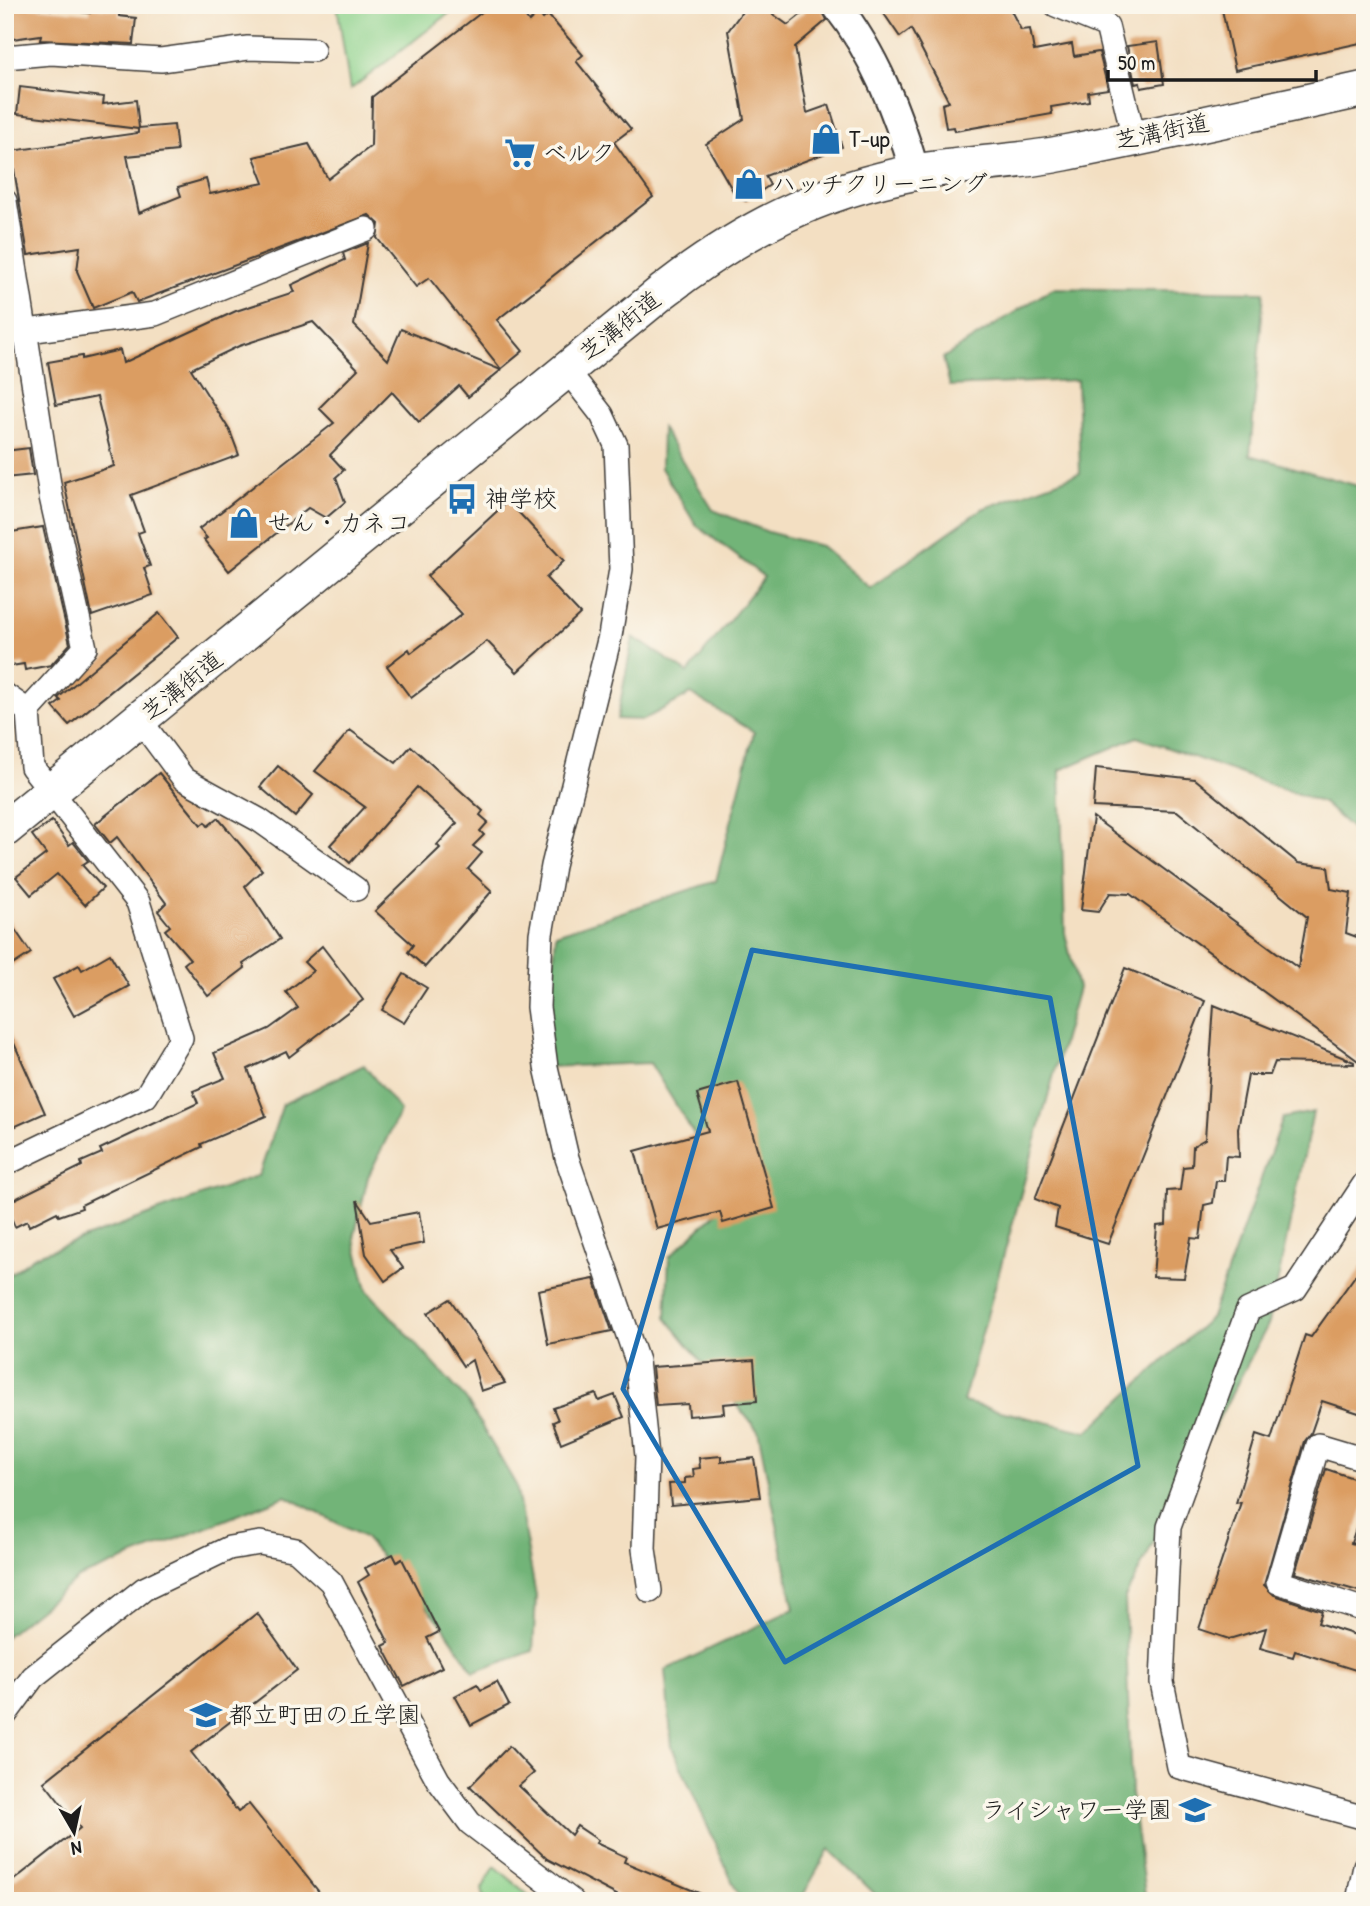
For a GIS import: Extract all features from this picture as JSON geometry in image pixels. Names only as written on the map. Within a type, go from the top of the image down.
[{"type":"main road","name":"芝溝街道","points":[[5,829],[697,265],[758,226],[818,198],[915,172],[1024,160],[1365,89]]},
{"type":"street","points":[[836,5],[852,25],[872,61],[898,118],[915,172]]},
{"type":"street","points":[[1056,5],[1107,26],[1134,138]]},
{"type":"street","points":[[5,57],[51,53],[161,60],[248,48],[313,50]]},
{"type":"street","points":[[5,201],[16,334],[85,648],[28,711],[32,768],[138,902],[181,1038],[146,1096],[5,1164]]},
{"type":"street","points":[[16,334],[155,314],[366,229]]},
{"type":"street","points":[[567,370],[602,415],[615,445],[621,569],[610,636],[553,866],[541,934],[538,1007],[547,1068],[567,1157],[638,1362],[647,1455],[644,1549],[650,1591]]},
{"type":"street","points":[[5,695],[28,711]]},
{"type":"street","points":[[140,720],[184,779],[260,820],[356,889]]},
{"type":"street","points":[[1365,1183],[1295,1289],[1248,1310],[1169,1527],[1162,1682],[1179,1767],[1365,1818]]},
{"type":"street","points":[[1365,1459],[1318,1445],[1278,1581],[1365,1611]]},
{"type":"street","points":[[5,1715],[33,1677],[144,1589],[229,1548],[260,1543],[296,1550],[331,1582],[438,1780],[470,1823],[572,1901]]},
{"type":"street","points":[[1358,1901],[1365,1866]]},
{"type":"highlighted area","points":[[752,950],[1050,998],[1138,1466],[785,1662],[623,1389]]},
{"type":"green space","points":[[337,5],[460,5],[350,90]]},
{"type":"green space","points":[[1053,288],[1264,292],[1250,455],[1365,488],[1365,840],[1323,803],[1137,737],[1060,770],[1065,933],[1078,988],[963,1402],[1087,1432],[1211,1317],[1283,1118],[1313,1112],[1269,1323],[1125,1597],[1131,1793],[1146,1901],[882,1901],[829,1849],[800,1901],[741,1901],[672,1747],[665,1670],[794,1609],[758,1431],[666,1318],[669,1257],[733,1197],[650,1063],[546,1067],[556,934],[716,881],[754,732],[691,694],[643,720],[617,719],[633,637],[688,673],[764,577],[696,525],[661,468],[662,428],[713,510],[768,532],[821,546],[870,588],[982,509],[1080,473],[1077,380],[950,386],[943,358]]},
{"type":"green space","points":[[364,1065],[400,1111],[368,1177],[354,1238],[367,1290],[466,1399],[516,1485],[536,1596],[533,1651],[474,1672],[441,1623],[364,1537],[286,1496],[78,1578],[5,1637],[5,1278],[35,1256],[259,1175],[283,1104]]},
{"type":"green space","points":[[495,1866],[534,1901],[485,1901],[482,1889]]},
{"type":"building","points":[[5,5],[90,13],[90,7],[119,11],[119,16],[136,18],[133,44],[40,40],[41,35],[5,40]]},
{"type":"building","points":[[491,5],[516,5],[529,22],[539,13],[543,19],[548,15],[583,55],[576,61],[631,129],[614,142],[653,197],[497,320],[523,351],[501,369],[429,278],[416,287],[377,238],[379,224],[369,215],[137,302],[132,292],[93,308],[77,271],[80,247],[28,255],[11,151],[138,133],[138,129],[17,114],[20,87],[104,97],[103,104],[136,100],[139,128],[174,125],[177,151],[127,156],[139,213],[181,196],[178,187],[206,179],[210,194],[264,183],[254,157],[309,144],[328,179],[371,146],[372,97]]},
{"type":"building","points":[[747,5],[760,5],[788,25],[813,5],[820,5],[827,20],[795,47],[807,113],[829,105],[842,147],[765,176],[770,185],[746,201],[737,198],[706,144],[744,119],[728,31]]},
{"type":"building","points":[[878,5],[1008,5],[1021,30],[1030,29],[1034,51],[1072,44],[1074,56],[1099,52],[1108,89],[1088,92],[1089,101],[1051,107],[1052,114],[955,131],[954,127],[946,128],[942,104],[949,102],[911,29],[900,37]]},
{"type":"building","points":[[1221,5],[1365,5],[1365,42],[1235,70]]},
{"type":"building","points":[[1158,42],[1164,84],[1141,88],[1140,83],[1135,84],[1127,46]]},
{"type":"building","points":[[368,243],[354,325],[388,360],[401,329],[501,370],[468,397],[459,386],[419,422],[392,392],[330,455],[344,470],[336,477],[345,502],[326,518],[308,508],[229,571],[204,540],[207,538],[199,529],[334,423],[319,408],[358,369],[313,322],[239,346],[191,369],[230,431],[239,455],[131,495],[144,531],[138,533],[150,566],[144,568],[153,595],[92,616],[64,482],[114,466],[97,397],[56,405],[48,362],[82,356],[82,359],[120,350],[123,363],[236,311],[294,292],[291,285],[345,260],[343,253]]},
{"type":"building","points":[[29,448],[33,475],[5,478],[5,451]]},
{"type":"building","points":[[508,501],[564,561],[546,578],[580,614],[517,672],[487,641],[411,698],[387,666],[409,649],[411,653],[462,614],[427,576]]},
{"type":"building","points":[[43,527],[70,644],[51,665],[25,670],[24,664],[5,667],[5,533]]},
{"type":"building","points":[[159,613],[178,637],[69,725],[53,707],[61,701],[58,698]]},
{"type":"building","points":[[350,730],[396,763],[411,746],[483,811],[480,815],[488,822],[480,831],[484,835],[473,846],[482,853],[468,869],[492,891],[425,967],[408,952],[413,945],[375,911],[440,848],[437,845],[457,823],[417,787],[350,863],[330,845],[365,807],[315,771]]},
{"type":"building","points":[[278,766],[313,795],[295,817],[260,787]]},
{"type":"building","points":[[1096,768],[1195,779],[1298,863],[1328,867],[1331,889],[1351,893],[1346,933],[1365,940],[1365,1066],[1130,894],[1110,893],[1098,912],[1081,910],[1093,817],[1298,968],[1307,917],[1177,811],[1093,807]]},
{"type":"building","points":[[159,773],[201,825],[205,822],[208,826],[218,818],[262,870],[245,886],[280,939],[243,964],[245,968],[208,996],[184,964],[190,959],[165,930],[170,926],[158,911],[166,903],[117,837],[110,843],[95,824]]},
{"type":"building","points":[[52,821],[69,845],[73,842],[88,861],[82,865],[103,888],[85,905],[57,874],[31,895],[16,877],[46,854],[32,835]]},
{"type":"building","points":[[5,915],[31,953],[5,970]]},
{"type":"building","points":[[322,946],[363,1000],[289,1057],[286,1051],[248,1069],[266,1116],[201,1144],[202,1147],[81,1205],[82,1208],[59,1216],[57,1212],[29,1226],[27,1221],[15,1227],[5,1204],[82,1166],[81,1162],[102,1153],[100,1149],[198,1103],[193,1091],[225,1078],[214,1053],[269,1029],[298,1008],[286,992],[313,971],[304,962]]},
{"type":"building","points":[[110,954],[129,986],[74,1016],[53,979],[79,965],[82,970]]},
{"type":"building","points":[[1125,968],[1205,1001],[1108,1244],[1055,1227],[1058,1208],[1035,1199]]},
{"type":"building","points":[[404,974],[427,988],[404,1023],[382,1010]]},
{"type":"building","points":[[1214,1005],[1354,1064],[1275,1062],[1270,1075],[1248,1075],[1238,1129],[1239,1157],[1226,1156],[1224,1181],[1216,1181],[1213,1203],[1204,1205],[1200,1239],[1191,1238],[1184,1278],[1153,1277],[1157,1226],[1166,1225],[1167,1191],[1180,1190],[1183,1167],[1192,1166],[1193,1146],[1205,1139]]},
{"type":"building","points":[[5,1023],[45,1113],[5,1131]]},
{"type":"building","points":[[738,1082],[774,1208],[723,1223],[720,1212],[657,1229],[635,1151],[708,1131],[697,1094]]},
{"type":"building","points":[[357,1200],[371,1221],[419,1212],[424,1243],[390,1250],[403,1268],[385,1281],[366,1254]]},
{"type":"building","points":[[1365,1262],[1365,1415],[1322,1401],[1311,1433],[1305,1441],[1264,1585],[1274,1595],[1322,1611],[1318,1623],[1365,1638],[1365,1673],[1295,1651],[1293,1657],[1260,1648],[1266,1628],[1229,1639],[1199,1629],[1241,1502],[1236,1503],[1256,1435],[1271,1440],[1305,1335],[1311,1337]]},
{"type":"building","points":[[594,1279],[612,1331],[548,1344],[538,1290]]},
{"type":"building","points":[[450,1299],[505,1383],[481,1391],[472,1360],[463,1366],[428,1313]]},
{"type":"building","points":[[754,1360],[757,1401],[723,1404],[724,1413],[689,1416],[688,1404],[656,1406],[652,1367]]},
{"type":"building","points":[[596,1394],[599,1401],[615,1395],[624,1417],[561,1443],[553,1422],[558,1420],[553,1408]]},
{"type":"building","points":[[721,1456],[721,1462],[754,1458],[760,1497],[671,1505],[669,1484],[685,1483],[685,1478],[694,1477],[693,1469],[700,1468],[699,1458]]},
{"type":"building","points":[[1326,1469],[1365,1482],[1365,1502],[1351,1543],[1365,1547],[1365,1593],[1295,1573]]},
{"type":"building","points":[[393,1554],[397,1562],[402,1559],[439,1632],[427,1638],[442,1667],[404,1686],[383,1646],[389,1643],[358,1582],[369,1575],[365,1568]]},
{"type":"building","points":[[257,1613],[297,1670],[191,1752],[238,1812],[249,1804],[319,1892],[308,1901],[5,1901],[5,1887],[80,1828],[44,1782]]},
{"type":"building","points":[[497,1682],[509,1705],[471,1725],[455,1696],[477,1684],[481,1690]]},
{"type":"building","points":[[509,1746],[534,1773],[519,1786],[571,1835],[577,1826],[598,1840],[596,1843],[626,1857],[624,1862],[718,1901],[628,1901],[547,1859],[470,1786]]},
{"type":"place","name":"T-up","points":[[826,139]]},
{"type":"place","name":"ベルク","points":[[520,153]]},
{"type":"place","name":"ハッチクリーニング","points":[[749,184]]},
{"type":"place","name":"神学校","points":[[462,499]]},
{"type":"place","name":"せん・カネコ","points":[[244,523]]},
{"type":"place","name":"都立町田の丘学園","points":[[206,1715]]},
{"type":"place","name":"ライシャワー学園","points":[[1195,1810]]}]
